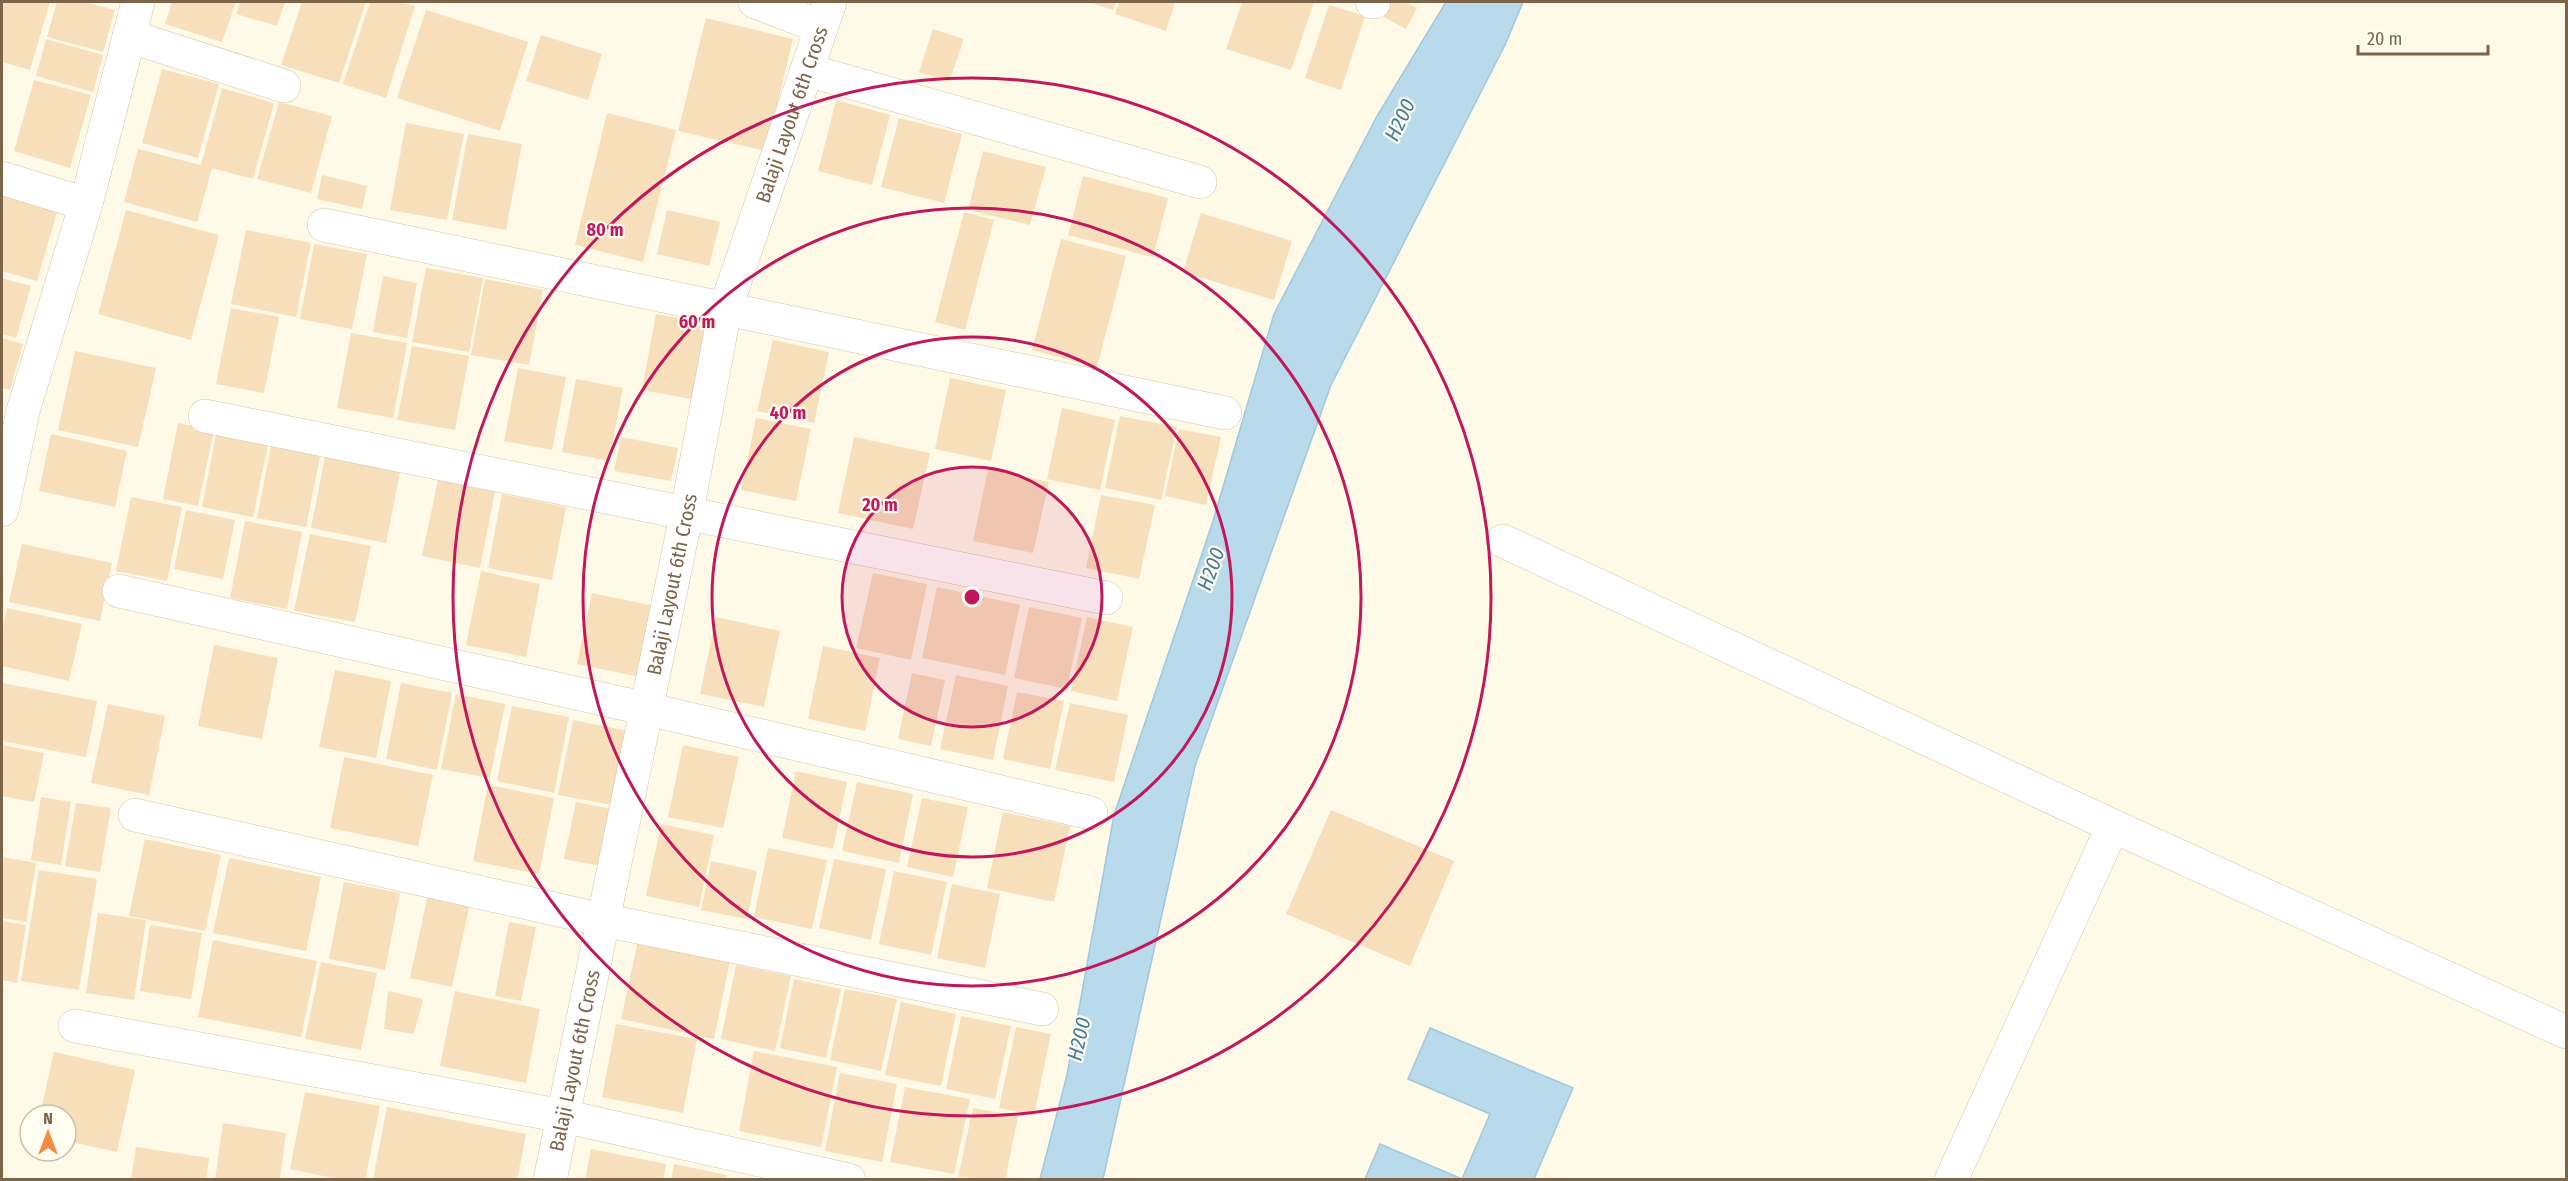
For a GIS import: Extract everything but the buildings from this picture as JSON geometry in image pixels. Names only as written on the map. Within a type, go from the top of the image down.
[{"type":"street","points":[[2,510],[12,408],[86,204],[138,2]]},
{"type":"street","points":[[755,2],[826,14]]},
{"type":"street","name":"Balaji Layout 6th Cross","points":[[550,1179],[726,310],[826,14]]},
{"type":"street","points":[[129,36],[284,86]]},
{"type":"street","points":[[807,70],[1200,182]]},
{"type":"street","points":[[2,178],[86,204]]},
{"type":"street","points":[[324,225],[1225,413]]},
{"type":"street","points":[[205,416],[687,511],[1106,598]]},
{"type":"street","points":[[1503,540],[2114,826],[2566,1032]]},
{"type":"street","points":[[119,591],[647,708],[1092,813]]},
{"type":"street","points":[[135,816],[603,920],[1041,1009]]},
{"type":"street","points":[[1951,1179],[2114,826]]},
{"type":"street","points":[[75,1026],[563,1116],[849,1179]]},
{"type":"water","name":"H200","points":[[1446,2],[1523,2],[1505,45],[1331,385],[1195,766],[1103,1179],[1040,1179],[1067,1075],[1114,815],[1213,521],[1274,314],[1377,116]]},
{"type":"water","points":[[1430,1028],[1573,1088],[1534,1179],[1462,1179],[1490,1114],[1408,1079]]},
{"type":"water","points":[[1380,1144],[1462,1179],[1365,1179]]}]
